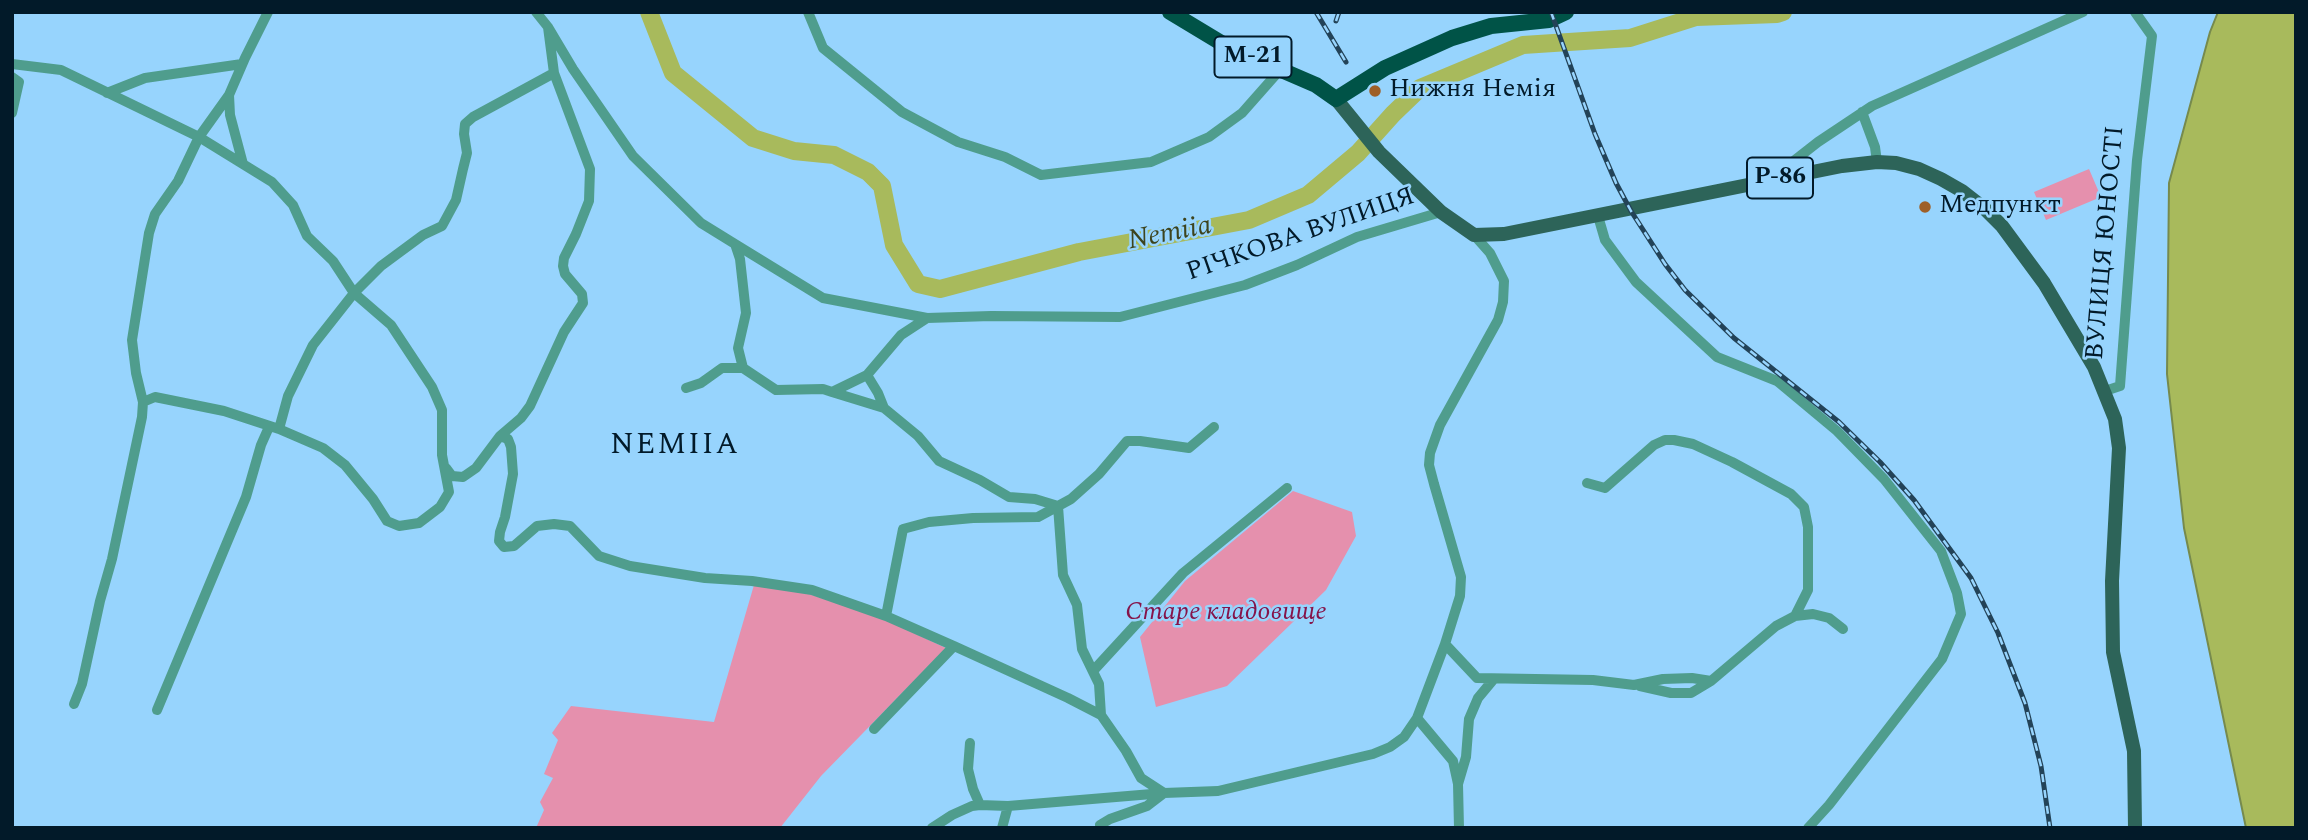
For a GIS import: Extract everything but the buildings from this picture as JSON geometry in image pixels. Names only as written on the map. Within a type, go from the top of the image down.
[{"type":"highway","name":"М-21","points":[[1170,12],[1228,47],[1316,85],[1336,99]]},
{"type":"highway","points":[[1336,99],[1385,68],[1452,38],[1491,26],[1549,20],[1566,12]]},
{"type":"main road","points":[[1336,99],[1379,152],[1441,212],[1474,235]]},
{"type":"main road","name":"ВУЛИЦЯ ЮНОСТІ","points":[[1474,235],[1504,234],[1842,166],[1896,163],[1941,179],[1962,191],[1994,218],[2044,283],[2094,366],[2105,391]]},
{"type":"main road","name":"Р-86","points":[[2105,391],[2115,419],[2119,448],[2112,581],[2113,652],[2134,751],[2135,828]]},
{"type":"street","points":[[74,704],[82,684],[112,559],[143,402],[132,340],[149,233],[155,214],[178,181],[199,137],[229,95],[268,12]]},
{"type":"street","name":"РІЧКОВА ВУЛИЦЯ","points":[[536,12],[633,156],[701,223],[823,298],[927,318],[1120,317],[1245,285],[1297,265],[1357,237],[1441,212]]},
{"type":"street","points":[[808,12],[823,48],[902,112],[958,142],[1005,157],[1041,175],[1151,162],[1209,137],[1242,113],[1280,70]]},
{"type":"street","points":[[1798,174],[1795,160],[1872,106],[2083,12]]},
{"type":"street","name":"ВУЛИЦЯ ЮНОСТІ","points":[[2105,391],[2120,386],[2137,160],[2152,36],[2135,12]]},
{"type":"street","points":[[446,468],[452,476],[463,477],[476,468],[500,436],[521,418],[530,406],[564,332],[583,303],[582,294],[565,274],[563,266],[589,201],[590,169],[554,73],[548,27]]},
{"type":"street","points":[[12,64],[61,70],[199,137],[272,182],[293,205],[307,236],[332,261],[354,293],[391,325],[432,387],[442,410],[442,455],[449,492],[440,507],[418,523],[399,526],[387,521],[345,465],[323,449],[274,428],[223,411],[161,397],[143,402]]},
{"type":"street","points":[[107,93],[145,78],[242,64]]},
{"type":"street","points":[[157,710],[274,428],[313,345],[354,293],[381,267],[423,235],[442,226],[456,200],[461,180],[467,153],[465,124],[554,73]]},
{"type":"street","points":[[12,77],[19,82],[12,113]]},
{"type":"street","points":[[229,95],[230,115],[243,164]]},
{"type":"street","points":[[1862,112],[1872,137],[1877,163]]},
{"type":"street","points":[[1598,216],[1605,240],[1636,282],[1717,357],[1777,381],[1837,431],[1884,479],[1941,551],[1957,593],[1961,614],[1942,659],[1829,805],[1808,828]]},
{"type":"street","points":[[932,828],[972,806],[1008,806],[1218,791],[1373,754],[1404,737],[1417,718],[1460,596],[1461,577],[1432,475],[1430,453],[1440,425],[1497,320],[1503,302],[1504,281],[1490,253],[1474,235]]},
{"type":"street","points":[[735,244],[740,259],[746,313],[738,348],[743,368]]},
{"type":"street","points":[[832,392],[867,375],[901,335],[927,318]]},
{"type":"street","points":[[686,388],[701,383],[722,368],[743,368],[776,390],[823,389],[884,408],[918,436],[940,461],[1009,497],[1035,499],[1058,506]]},
{"type":"street","points":[[867,375],[884,408]]},
{"type":"street","points":[[886,616],[903,529],[929,522],[972,518],[1038,517],[1072,499],[1128,441],[1189,448],[1214,427]]},
{"type":"street","points":[[500,436],[508,439],[513,466],[499,541],[504,547],[514,546],[537,526],[570,526],[599,556],[630,566],[812,590],[886,616],[1101,715],[1141,778],[1164,793]]},
{"type":"street","points":[[1587,483],[1605,488],[1654,445],[1665,440],[1674,440],[1693,444],[1791,494],[1804,508],[1808,527],[1808,590],[1795,616]]},
{"type":"street","points":[[1093,671],[1183,573],[1287,488]]},
{"type":"street","points":[[1058,506],[1063,575],[1077,605],[1082,649],[1099,684],[1101,715]]},
{"type":"street","points":[[1445,644],[1476,678],[1593,680],[1671,693],[1691,693],[1711,681],[1776,626],[1795,616],[1813,614],[1829,618],[1843,629]]},
{"type":"street","points":[[874,729],[954,646]]},
{"type":"street","points":[[1458,783],[1466,757],[1469,719],[1478,698],[1493,680]]},
{"type":"street","points":[[1417,718],[1453,761],[1458,783],[1459,828]]},
{"type":"street","points":[[970,743],[968,769],[980,806]]},
{"type":"street","points":[[1101,828],[1100,825],[1110,818],[1147,806],[1164,793]]},
{"type":"street","points":[[1002,828],[1008,806]]},
{"type":"green space","points":[[2089,169],[2101,197],[2046,220],[2034,192]]},
{"type":"green space","name":"Старе кладовище","points":[[1293,491],[1352,512],[1356,536],[1326,590],[1227,686],[1156,707],[1140,637],[1185,581]]},
{"type":"green space","points":[[754,585],[809,594],[879,617],[946,648],[821,776],[780,828],[536,828],[544,810],[540,802],[553,778],[544,774],[558,740],[552,733],[571,706],[714,722]]},
{"type":"shaded area","points":[[2218,12],[2296,12],[2296,828],[2246,828],[2184,528],[2167,374],[2169,183],[2210,32]]},
{"type":"waterway","name":"Nemiia","points":[[649,12],[673,73],[753,138],[794,151],[834,155],[868,172],[882,186],[894,245],[918,284],[940,289],[1079,252],[1249,220],[1308,195],[1358,153],[1420,88],[1523,45],[1630,38],[1696,17],[1783,12]]},
{"type":"railway","points":[[1316,12],[1346,62]]},
{"type":"railway","points":[[1336,21],[1339,12]]},
{"type":"railway","points":[[1551,12],[1595,134],[1616,183],[1665,264],[1685,290],[1734,338],[1839,422],[1880,462],[1914,500],[1971,578],[1998,633],[2025,703],[2041,766],[2050,828]]},
{"type":"place","name":"Нижня Немія","points":[[1375,91]]},
{"type":"place","name":"Медпункт","points":[[1925,207]]},
{"type":"district","name":"NEMIIA","points":[[675,447]]}]
